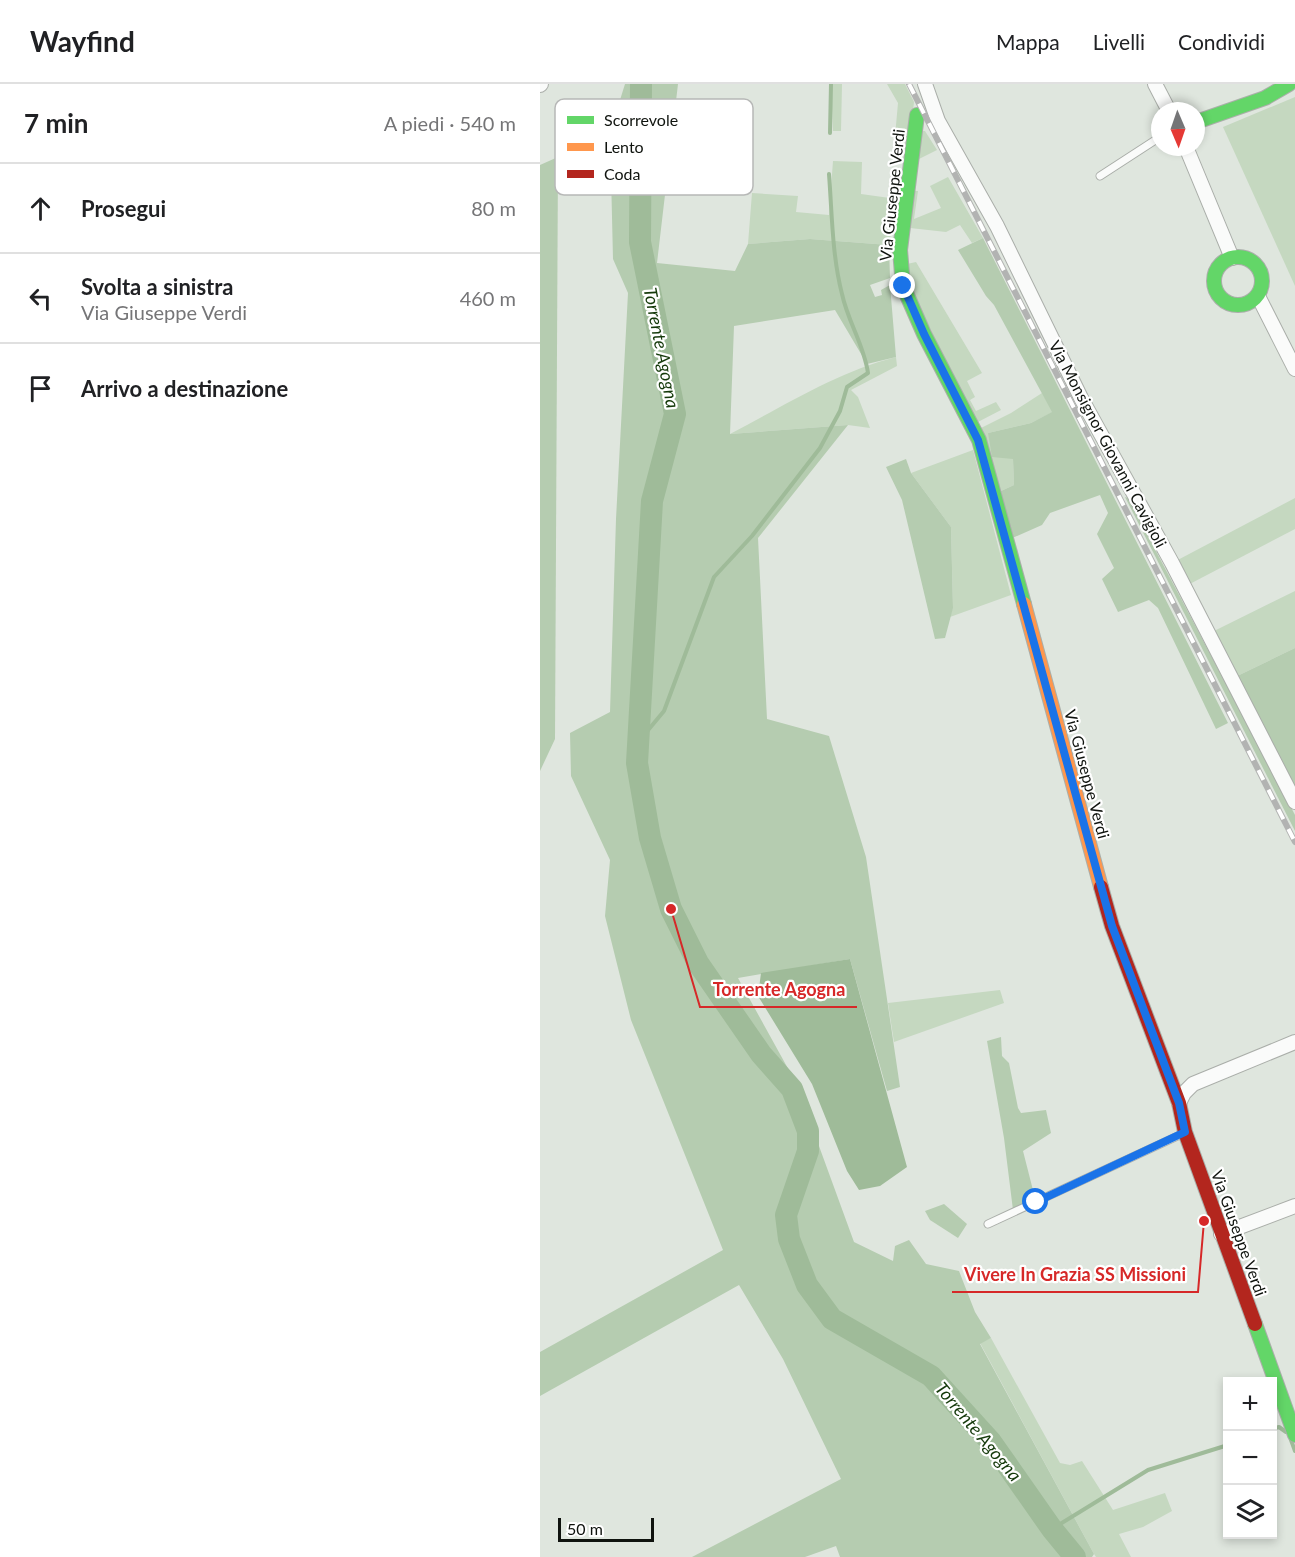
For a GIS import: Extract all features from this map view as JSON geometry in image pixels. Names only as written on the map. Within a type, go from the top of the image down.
[{"type":"street","name":"Via Monsignor Giovanni Cavigioli","points":[[925,84],[938,121],[997,226],[1081,398],[1184,587],[1295,802]]},
{"type":"street","points":[[1155,84],[1164,102]]},
{"type":"street","points":[[1205,119],[1265,98],[1289,84]]},
{"type":"street","name":"Via Giuseppe Verdi","points":[[917,115],[901,240],[903,286],[924,334],[978,440],[1112,926],[1179,1103],[1185,1132],[1295,1434]]},
{"type":"street","points":[[1190,156],[1232,258]]},
{"type":"street","points":[[1232,258],[1242,258],[1258,268],[1262,287],[1258,296],[1251,302],[1233,305],[1218,295],[1214,277],[1224,262],[1232,258]]},
{"type":"street","points":[[1258,296],[1295,369]]},
{"type":"street","points":[[1179,1103],[1193,1084],[1295,1042]]},
{"type":"street","points":[[1221,1234],[1295,1206]]},
{"type":"lane","points":[[1100,176],[1151,143]]},
{"type":"lane","points":[[988,1224],[1185,1132]]},
{"type":"shaded area","points":[[625,84],[678,84],[676,99],[620,99]]},
{"type":"shaded area","points":[[831,84],[842,84],[841,131],[833,131]]},
{"type":"shaded area","points":[[887,84],[905,84],[914,102],[910,139],[895,136],[898,103]]},
{"type":"shaded area","points":[[1295,97],[1295,286],[1223,127]]},
{"type":"shaded area","points":[[922,131],[925,131],[937,150],[919,159]]},
{"type":"shaded area","points":[[555,158],[555,195],[558,195],[555,739],[540,771],[540,165]]},
{"type":"shaded area","points":[[833,161],[862,162],[861,194],[897,199],[889,245],[810,239],[748,244],[753,193],[798,196],[796,212],[829,215]]},
{"type":"shaded area","points":[[948,177],[983,238],[972,243],[960,225],[946,232],[910,228],[915,191],[918,191],[914,219],[941,208],[930,186]]},
{"type":"shaded area","points":[[611,195],[665,195],[657,263],[735,271],[748,244],[810,239],[889,245],[890,278],[870,285],[875,297],[882,295],[881,290],[890,285],[896,357],[867,364],[835,310],[734,326],[730,434],[848,425],[758,538],[767,719],[829,736],[866,857],[900,1087],[887,1091],[850,959],[738,978],[796,1083],[854,1242],[893,1261],[895,1246],[909,1240],[926,1264],[959,1271],[975,1312],[991,1338],[980,1344],[1094,1554],[1092,1557],[840,1557],[836,1546],[805,1557],[692,1557],[841,1479],[783,1359],[739,1285],[540,1396],[540,1352],[723,1250],[631,1020],[605,916],[610,860],[571,776],[570,733],[610,712],[616,519],[628,293],[613,259]]},
{"type":"shaded area","points":[[983,238],[1228,723],[1216,729],[1158,608],[1149,600],[1118,612],[1102,579],[1114,568],[1097,534],[1108,513],[1100,495],[1050,513],[1042,525],[1010,539],[1001,491],[1014,485],[1013,459],[992,457],[988,433],[1031,423],[1052,412],[994,305],[958,250]]},
{"type":"shaded area","points":[[916,262],[982,373],[967,381],[975,397],[970,400],[976,411],[996,402],[1001,410],[976,423],[912,291],[907,264]]},
{"type":"shaded area","points":[[896,357],[897,366],[851,390],[858,397],[870,428],[848,425],[730,434],[853,371]]},
{"type":"shaded area","points":[[1042,393],[1053,412],[1031,423],[988,433],[1013,458],[1014,485],[1001,491],[979,429],[1011,413]]},
{"type":"shaded area","points":[[973,450],[1011,595],[950,617],[953,607],[951,527],[911,473]]},
{"type":"shaded area","points":[[906,459],[911,473],[951,527],[953,608],[945,638],[935,639],[902,500],[886,467]]},
{"type":"shaded area","points":[[1125,497],[1128,498],[1295,815],[1295,831]]},
{"type":"shaded area","points":[[1295,498],[1295,529],[1184,587],[1172,563]]},
{"type":"shaded area","points":[[1295,591],[1295,648],[1231,679],[1208,634]]},
{"type":"shaded area","points":[[1295,648],[1295,801],[1231,679]]},
{"type":"shaded area","points":[[850,959],[907,1167],[880,1186],[859,1190],[847,1171],[812,1084],[758,996],[761,973]]},
{"type":"shaded area","points":[[1000,990],[1004,1003],[894,1042],[888,1003]]},
{"type":"shaded area","points":[[1001,1037],[1002,1056],[1009,1063],[1018,1108],[1021,1113],[1046,1110],[1051,1133],[1023,1151],[1035,1198],[1013,1210],[1004,1138],[987,1041]]},
{"type":"shaded area","points":[[944,1204],[967,1224],[958,1238],[930,1220],[925,1211]]},
{"type":"shaded area","points":[[991,1338],[1060,1463],[1070,1465],[1082,1461],[1113,1510],[1165,1493],[1172,1511],[1143,1527],[1119,1534],[1131,1557],[1096,1557],[1094,1554],[980,1343]]},
{"type":"waterway","name":"Torrente Agogna","points":[[641,84],[641,99]]},
{"type":"waterway","points":[[830,133],[831,84]]},
{"type":"waterway","points":[[639,741],[664,711],[714,577],[752,536],[820,448],[840,411],[847,387],[868,373],[845,304],[836,264],[829,174]]},
{"type":"waterway","name":"Torrente Agogna","points":[[640,195],[640,242],[675,414],[652,501],[637,763],[650,838],[671,909],[698,963],[761,1054],[792,1089],[808,1131],[808,1151],[786,1215],[789,1239],[807,1285],[832,1319],[931,1376],[991,1442],[1052,1529],[1075,1557]]},
{"type":"waterway","points":[[1277,1428],[1286,1432]]},
{"type":"waterway","points":[[1291,1440],[1295,1451]]},
{"type":"waterway","points":[[1052,1529],[1148,1470],[1223,1447]]},
{"type":"railway","points":[[909,84],[1295,842]]},
{"type":"traffic: fast","points":[[1205,119],[1265,98],[1289,84]]},
{"type":"traffic: fast","points":[[917,115],[900,250],[903,286],[924,334],[979,440],[1024,604]]},
{"type":"traffic: fast","points":[[1238,257],[1255,264],[1262,281],[1255,298],[1238,305],[1221,298],[1214,281],[1221,264],[1238,257]]},
{"type":"traffic: fast","points":[[1255,1324],[1295,1435]]},
{"type":"traffic: slow","points":[[1024,604],[1101,887]]},
{"type":"traffic: jam","points":[[1101,887],[1112,926],[1179,1103],[1185,1132],[1255,1324]]},
{"type":"place","name":"Torrente Agogna","points":[[671,909]]},
{"type":"place","name":"Vivere In Grazia SS Missioni","points":[[1204,1221]]},
{"type":"route","points":[[903,286],[924,334],[978,440],[1058,727],[1083,829],[1112,926],[1179,1103],[1185,1132],[1036,1202]]}]
